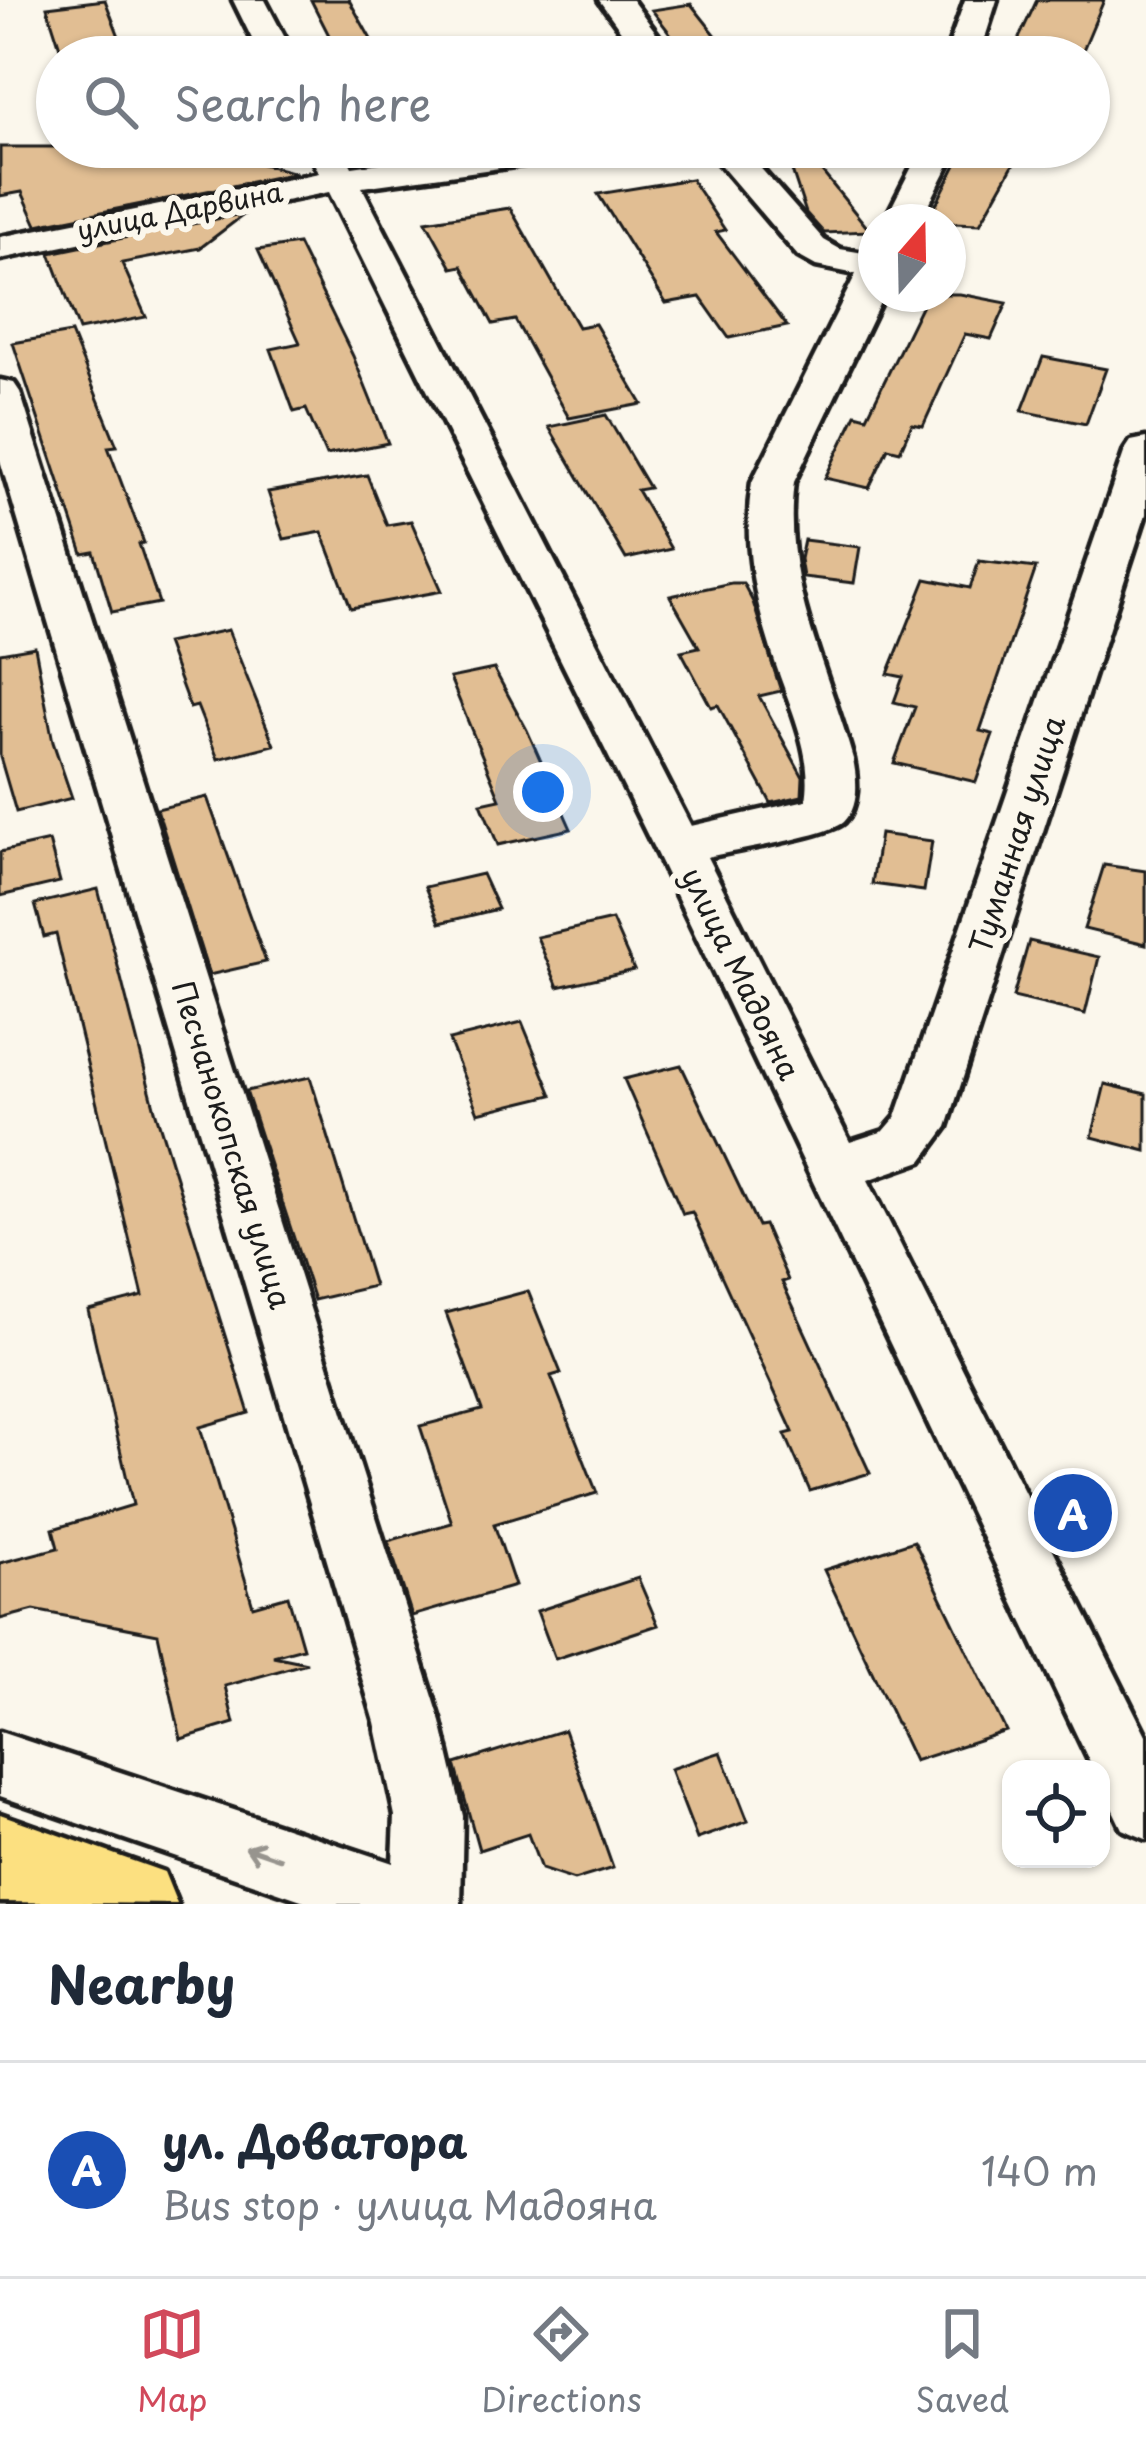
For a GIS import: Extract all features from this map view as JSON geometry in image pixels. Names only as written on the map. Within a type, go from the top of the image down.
[{"type":"main road","points":[[0,1858],[132,1904]]},
{"type":"street","points":[[249,0],[267,36]]},
{"type":"street","points":[[615,0],[641,36]]},
{"type":"street","points":[[967,36],[976,3]]},
{"type":"street","name":"улица Дарвина","points":[[0,248],[313,168]]},
{"type":"street","name":"улица Мадояна","points":[[336,168],[677,846],[1146,1806]]},
{"type":"street","points":[[741,168],[811,248],[829,259],[858,265]]},
{"type":"street","points":[[911,204],[929,168]]},
{"type":"street","points":[[677,846],[819,815],[828,809],[833,771],[771,572],[766,515],[773,482],[858,306]]},
{"type":"street","name":"Песчанокопская улица","points":[[0,392],[408,1722],[429,1816],[426,1904]]},
{"type":"street","name":"Туманная улица","points":[[836,1169],[903,1146],[920,1126],[1146,450]]},
{"type":"street","points":[[0,1764],[413,1904]]},
{"type":"building","points":[[105,0],[119,36],[56,36],[47,7]]},
{"type":"building","points":[[311,0],[349,0],[369,36],[329,36]]},
{"type":"building","points":[[1037,0],[1104,0],[1089,36],[1020,36]]},
{"type":"building","points":[[691,4],[716,36],[672,36],[652,10]]},
{"type":"building","points":[[0,147],[36,147],[36,168],[277,168],[296,173],[37,225],[22,192],[0,196]]},
{"type":"building","points":[[791,168],[819,168],[858,216],[858,232],[824,233],[806,213]]},
{"type":"building","points":[[954,168],[1011,168],[980,224],[966,223],[966,204],[936,204]]},
{"type":"building","points":[[691,179],[725,230],[716,232],[787,326],[729,338],[700,297],[666,303],[598,194]]},
{"type":"building","points":[[510,208],[578,327],[595,324],[642,404],[569,418],[515,320],[493,324],[462,266],[452,268],[426,221]]},
{"type":"building","points":[[246,213],[200,248],[122,263],[146,317],[79,330],[50,253]]},
{"type":"building","points":[[298,244],[353,356],[388,443],[326,455],[306,409],[294,412],[271,349],[300,343],[258,250]]},
{"type":"building","points":[[966,295],[1007,303],[991,339],[965,334],[923,426],[912,424],[900,451],[888,448],[869,488],[825,478],[856,414],[867,417],[918,312],[966,312]]},
{"type":"building","points":[[71,333],[117,446],[108,447],[144,543],[139,544],[159,603],[112,612],[94,552],[83,554],[13,343]]},
{"type":"building","points":[[1043,357],[1106,369],[1086,424],[1022,411]]},
{"type":"building","points":[[606,415],[649,488],[637,490],[671,549],[626,559],[549,427]]},
{"type":"building","points":[[367,475],[387,525],[411,521],[442,591],[351,608],[322,532],[284,539],[268,492]]},
{"type":"building","points":[[804,540],[860,547],[854,583],[803,577]]},
{"type":"building","points":[[979,561],[1036,568],[980,731],[993,734],[976,782],[894,763],[915,707],[894,702],[903,677],[888,674],[926,579],[970,588]]},
{"type":"building","points":[[743,583],[753,602],[781,691],[759,696],[803,777],[802,796],[771,803],[718,705],[711,707],[681,651],[699,647],[670,596]]},
{"type":"building","points":[[228,630],[274,745],[218,759],[197,706],[190,708],[166,643]]},
{"type":"building","points":[[35,647],[53,742],[72,798],[16,812],[0,757],[0,653]]},
{"type":"building","points":[[494,669],[571,829],[498,845],[481,803],[500,799],[450,678]]},
{"type":"building","points":[[207,797],[266,962],[209,975],[157,809]]},
{"type":"building","points":[[880,834],[932,841],[924,891],[872,884]]},
{"type":"building","points":[[49,841],[60,882],[0,896],[0,852]]},
{"type":"building","points":[[1104,865],[1146,871],[1146,944],[1084,929]]},
{"type":"building","points":[[482,874],[498,909],[440,923],[425,887]]},
{"type":"building","points":[[98,889],[155,1110],[249,1413],[200,1427],[253,1606],[288,1596],[303,1648],[273,1656],[307,1663],[225,1686],[234,1723],[181,1739],[158,1634],[34,1610],[0,1619],[0,1563],[58,1548],[53,1529],[133,1505],[88,1310],[143,1296],[56,934],[44,937],[35,904]]},
{"type":"building","points":[[612,920],[634,970],[558,987],[537,937]]},
{"type":"building","points":[[1029,941],[1099,957],[1085,1014],[1013,997]]},
{"type":"building","points":[[522,1022],[552,1095],[478,1113],[449,1040]]},
{"type":"building","points":[[681,1065],[758,1226],[764,1225],[788,1280],[782,1282],[870,1473],[810,1491],[785,1434],[793,1432],[692,1212],[683,1214],[624,1079]]},
{"type":"building","points":[[310,1077],[374,1286],[314,1300],[246,1091]]},
{"type":"building","points":[[1105,1084],[1146,1094],[1146,1151],[1092,1137]]},
{"type":"building","points":[[528,1291],[561,1373],[551,1376],[597,1493],[494,1524],[515,1586],[412,1616],[388,1541],[452,1523],[420,1426],[482,1410],[446,1313]]},
{"type":"building","points":[[914,1541],[1006,1731],[914,1761],[824,1570]]},
{"type":"building","points":[[638,1578],[658,1625],[555,1659],[537,1611]]},
{"type":"building","points":[[564,1730],[613,1868],[574,1880],[541,1869],[528,1834],[479,1850],[455,1764]]},
{"type":"building","points":[[721,1752],[748,1821],[697,1839],[670,1769]]},
{"type":"place","name":"ул. Доватора","points":[[1073,1513]]}]
